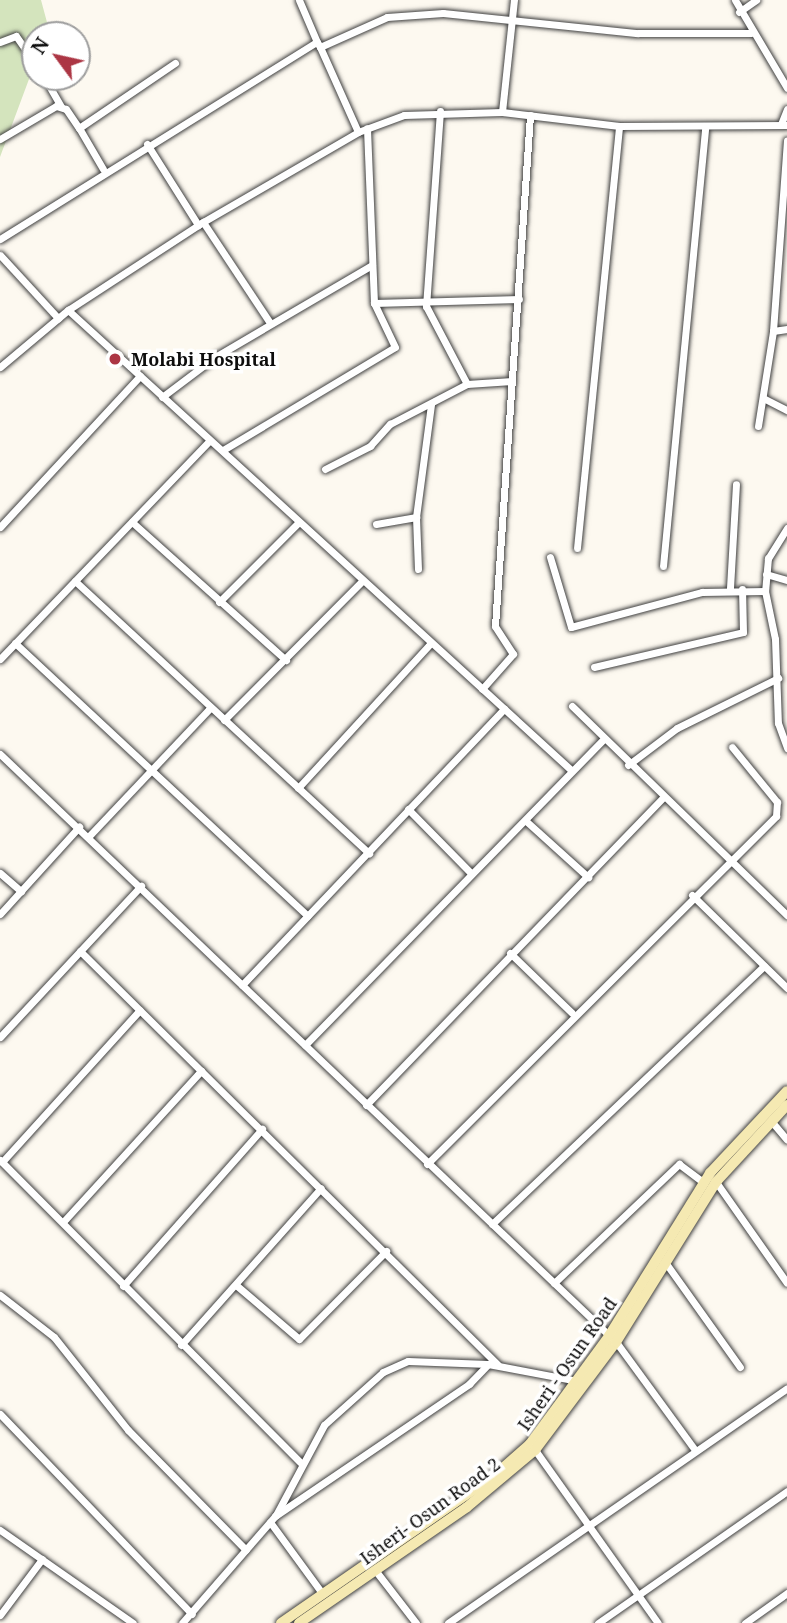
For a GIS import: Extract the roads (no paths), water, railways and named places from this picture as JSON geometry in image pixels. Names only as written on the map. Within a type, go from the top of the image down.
[{"type":"main road","name":"Isheri - Osun Road","points":[[281,1623],[496,1474],[530,1444],[612,1339],[704,1183],[787,1091]]},
{"type":"main road","name":"Isheri- Osun Road 2","points":[[299,1623],[467,1507],[535,1450],[665,1262],[716,1182],[787,1105]]},
{"type":"street","points":[[223,450],[392,350],[374,303],[362,130],[299,0]]},
{"type":"street","points":[[502,112],[514,0]]},
{"type":"street","points":[[735,0],[751,33],[787,88]]},
{"type":"street","points":[[739,12],[756,0]]},
{"type":"street","points":[[0,239],[103,169],[319,44],[411,13],[513,18],[638,33],[751,33]]},
{"type":"street","points":[[0,42],[16,36],[21,43]]},
{"type":"street","points":[[79,128],[175,62]]},
{"type":"street","points":[[52,91],[79,128],[103,169]]},
{"type":"street","points":[[0,139],[61,106]]},
{"type":"street","points":[[0,367],[68,310],[201,224],[362,130],[440,111],[502,112],[619,126],[784,125],[787,109]]},
{"type":"street","points":[[440,111],[427,298],[467,384]]},
{"type":"street","points":[[482,689],[513,654],[495,626],[530,115]]},
{"type":"street","points":[[577,548],[619,126]]},
{"type":"street","points":[[663,566],[705,126]]},
{"type":"street","points":[[758,426],[765,399],[784,229],[787,141]]},
{"type":"street","points":[[148,144],[270,323]]},
{"type":"street","points":[[0,255],[58,318]]},
{"type":"street","points":[[162,397],[270,323],[372,265]]},
{"type":"street","points":[[374,303],[427,298],[519,299]]},
{"type":"street","points":[[68,310],[570,769]]},
{"type":"street","points":[[773,331],[787,329]]},
{"type":"street","points":[[0,527],[140,376]]},
{"type":"street","points":[[325,469],[467,384],[512,381]]},
{"type":"street","points":[[765,399],[787,410]]},
{"type":"street","points":[[418,569],[416,517],[431,404]]},
{"type":"street","points":[[0,659],[210,440]]},
{"type":"street","points":[[730,588],[736,484]]},
{"type":"street","points":[[376,524],[416,517]]},
{"type":"street","points":[[132,522],[219,603],[286,660]]},
{"type":"street","points":[[219,603],[299,522]]},
{"type":"street","points":[[787,528],[773,546],[766,573],[765,591],[778,678],[778,723],[787,748]]},
{"type":"street","points":[[550,557],[568,623],[576,628],[730,588],[765,591]]},
{"type":"street","points":[[766,573],[787,580]]},
{"type":"street","points":[[224,720],[363,580]]},
{"type":"street","points":[[75,582],[369,853]]},
{"type":"street","points":[[594,667],[743,632],[742,589]]},
{"type":"street","points":[[15,643],[308,916]]},
{"type":"street","points":[[298,788],[431,643]]},
{"type":"street","points":[[628,765],[677,728],[778,678]]},
{"type":"street","points":[[572,706],[662,799],[787,915]]},
{"type":"street","points":[[89,836],[210,708]]},
{"type":"street","points":[[242,985],[504,709]]},
{"type":"street","points":[[305,1045],[471,873],[526,821],[570,769],[604,739]]},
{"type":"street","points":[[427,1164],[572,1013],[779,809],[733,747]]},
{"type":"street","points":[[0,754],[89,836],[427,1164],[612,1339],[695,1450]]},
{"type":"street","points":[[366,1105],[510,953],[588,877],[662,799]]},
{"type":"street","points":[[408,809],[471,873]]},
{"type":"street","points":[[526,821],[588,877]]},
{"type":"street","points":[[0,914],[79,827]]},
{"type":"street","points":[[0,873],[21,891]]},
{"type":"street","points":[[0,1037],[141,886]]},
{"type":"street","points":[[691,895],[787,988]]},
{"type":"street","points":[[780,908],[787,901]]},
{"type":"street","points":[[80,951],[498,1364]]},
{"type":"street","points":[[510,953],[572,1013]]},
{"type":"street","points":[[492,1224],[764,966]]},
{"type":"street","points":[[140,1010],[1,1161],[299,1462]]},
{"type":"street","points":[[63,1222],[201,1071]]},
{"type":"street","points":[[772,1122],[787,1140]]},
{"type":"street","points":[[123,1286],[261,1129]]},
{"type":"street","points":[[554,1283],[679,1164],[704,1183]]},
{"type":"street","points":[[716,1182],[787,1283]]},
{"type":"street","points":[[181,1345],[321,1188]]},
{"type":"street","points":[[236,1285],[299,1339],[386,1251]]},
{"type":"street","points":[[665,1262],[740,1367]]},
{"type":"street","points":[[0,1295],[54,1336],[128,1430],[246,1550]]},
{"type":"street","points":[[273,1519],[299,1462],[339,1407],[383,1372],[408,1361],[498,1364],[578,1381]]},
{"type":"street","points":[[182,1623],[273,1519],[469,1384],[488,1364]]},
{"type":"street","points":[[448,1623],[591,1527],[695,1450],[787,1388]]},
{"type":"street","points":[[0,1414],[192,1614]]},
{"type":"street","points":[[535,1450],[657,1623]]},
{"type":"street","points":[[598,1623],[787,1491]]},
{"type":"street","points":[[273,1519],[322,1593]]},
{"type":"street","points":[[0,1530],[133,1623]]},
{"type":"street","points":[[0,1615],[41,1559]]},
{"type":"street","points":[[375,1570],[416,1623]]},
{"type":"street","points":[[745,1623],[787,1593]]},
{"type":"place","name":"Molabi Hospital","points":[[115,359]]}]
